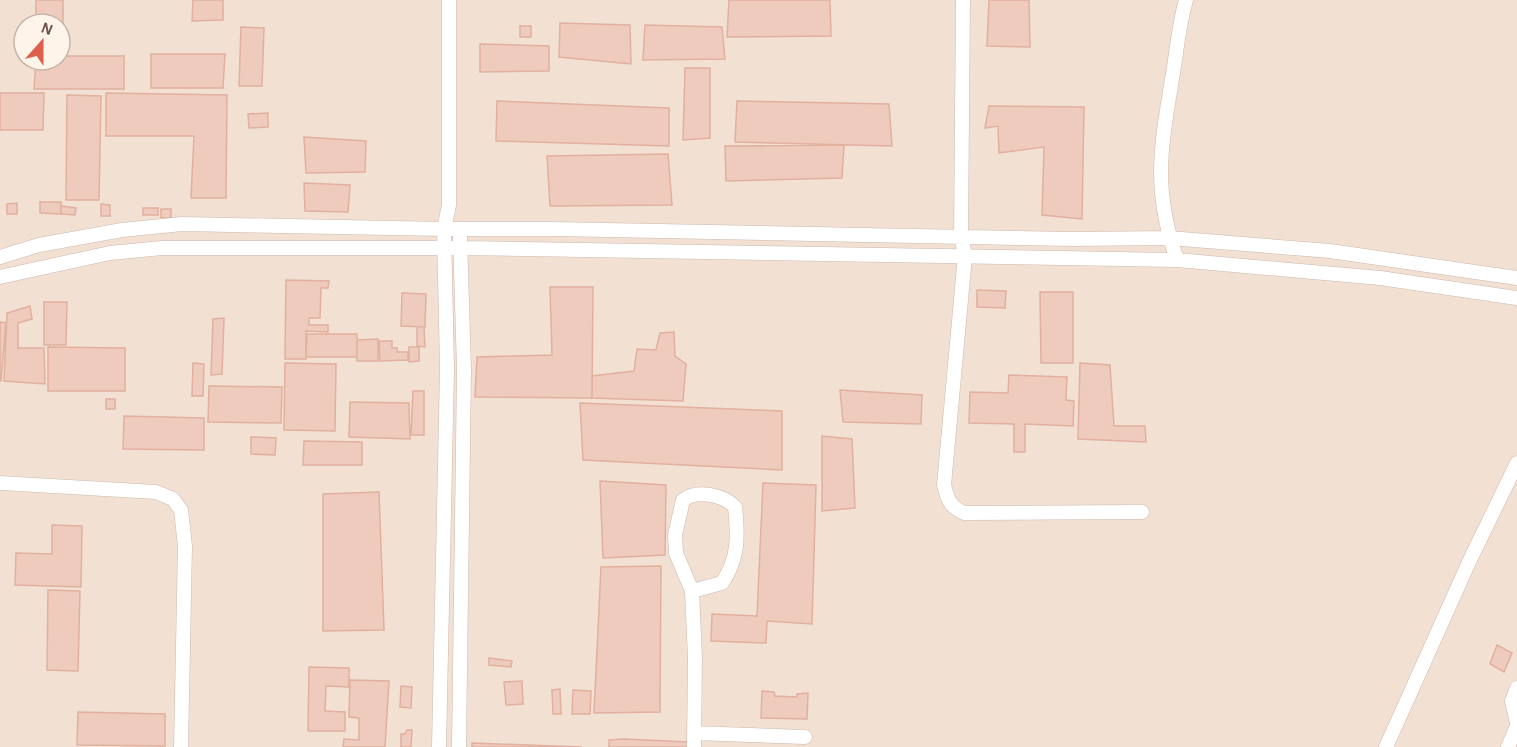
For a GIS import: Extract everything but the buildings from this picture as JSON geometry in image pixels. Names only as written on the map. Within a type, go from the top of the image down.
[{"type":"street","points":[[440,747],[443,462],[447,369],[444,229],[449,206],[449,0]]},
{"type":"street","points":[[963,0],[961,235],[965,256],[944,485],[948,501],[952,507],[964,513],[1142,512]]},
{"type":"street","points":[[1177,260],[1162,207],[1161,144],[1186,0]]},
{"type":"street","points":[[449,206],[459,229],[464,369],[459,747]]},
{"type":"street","points":[[0,257],[49,243],[122,230],[182,224],[961,235],[1074,239],[1169,238],[1330,251],[1517,278]]},
{"type":"street","points":[[0,277],[110,253],[162,248],[460,248],[759,255],[1177,260],[1380,278],[1517,298]]},
{"type":"street","points":[[447,369],[464,369]]},
{"type":"street","points":[[443,462],[462,464]]},
{"type":"street","points":[[1386,747],[1517,463]]},
{"type":"street","points":[[0,483],[156,492],[173,499],[181,510],[185,546],[181,747]]},
{"type":"street","points":[[692,591],[722,583],[735,558],[738,537],[735,507],[715,496],[687,497],[678,515],[676,553],[692,591],[694,740],[805,737]]},
{"type":"street","points":[[443,602],[460,600]]},
{"type":"street","points":[[1508,747],[1517,725],[1512,701],[1517,688]]},
{"type":"shaded area","points":[[0,0],[1517,0],[1517,747],[0,747]]}]
